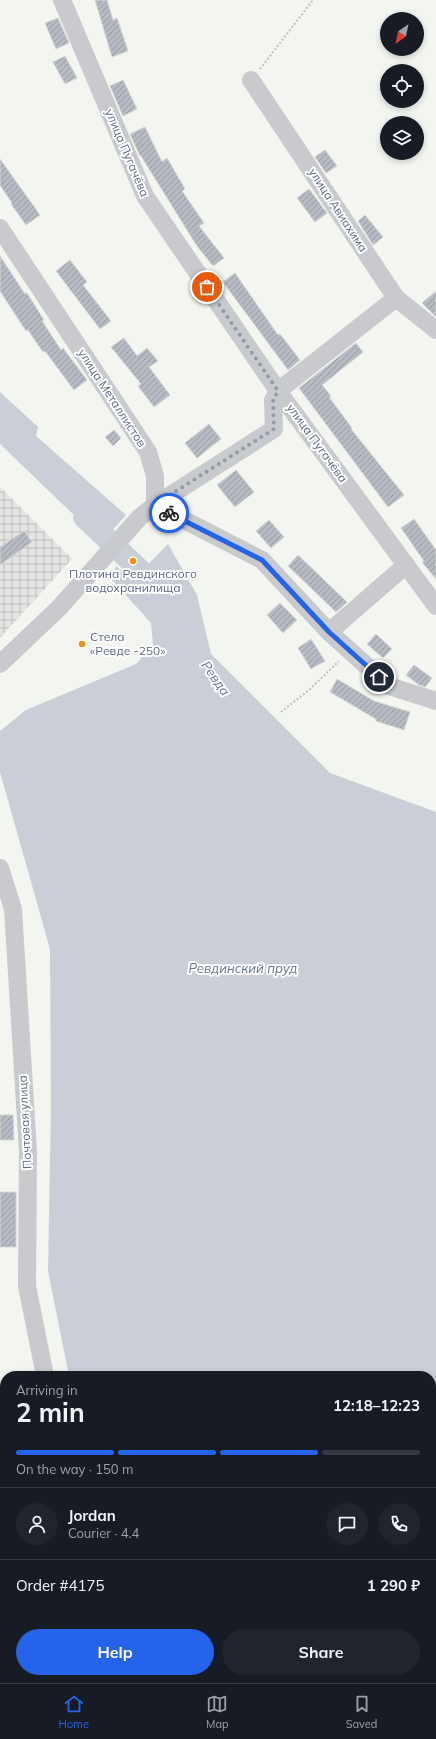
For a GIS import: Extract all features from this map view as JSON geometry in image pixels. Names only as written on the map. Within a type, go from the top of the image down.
[{"type":"street","name":"улица Пугачёва","points":[[62,0],[144,196],[278,391],[436,606]]},
{"type":"street","name":"улица Авиахима","points":[[252,80],[396,298],[436,330]]},
{"type":"street","name":"улица Металлистов","points":[[0,228],[148,452],[155,476],[154,505]]},
{"type":"street","points":[[0,664],[58,608],[139,518],[154,505],[274,429],[273,400],[278,391],[396,298]]},
{"type":"street","points":[[154,505],[262,560],[329,632],[389,686],[436,701]]},
{"type":"street","points":[[329,632],[406,565]]},
{"type":"street","name":"Почтовая улица","points":[[0,868],[13,909],[28,1152],[27,1286],[45,1371]]},
{"type":"path","points":[[252,80],[312,0]]},
{"type":"path","points":[[281,712],[309,690],[350,651]]},
{"type":"shaded area","points":[[0,487],[72,559],[0,638]]},
{"type":"water","points":[[0,392],[38,427],[36,436],[126,515],[102,542],[0,444]]},
{"type":"water","name":"Ревдинский пруд","points":[[168,544],[197,595],[211,654],[330,773],[436,812],[436,1371],[68,1371],[48,1271],[51,1106],[50,949],[0,772],[0,731],[26,710],[136,664],[153,645],[151,623],[112,580],[116,566],[132,581]]},
{"type":"building","points":[[95,0],[107,0],[113,20],[117,18],[128,51],[112,57]]},
{"type":"building","points":[[58,18],[69,43],[56,49],[45,23]]},
{"type":"building","points":[[65,56],[77,78],[65,84],[53,62]]},
{"type":"building","points":[[123,80],[137,109],[123,116],[110,86]]},
{"type":"building","points":[[145,127],[162,162],[167,158],[185,189],[182,191],[204,223],[199,226],[224,258],[213,266],[197,246],[140,156],[130,134]]},
{"type":"building","points":[[325,150],[337,166],[326,173],[315,157]]},
{"type":"building","points":[[0,159],[40,215],[26,225],[0,185]]},
{"type":"building","points":[[309,189],[327,213],[315,222],[297,198]]},
{"type":"building","points":[[365,215],[383,237],[373,245],[358,221]]},
{"type":"building","points":[[0,256],[25,294],[27,293],[44,320],[42,321],[61,350],[63,348],[87,380],[74,390],[45,351],[43,352],[28,330],[26,331],[0,291]]},
{"type":"building","points":[[70,260],[87,282],[83,285],[111,321],[100,329],[56,271]]},
{"type":"building","points":[[235,273],[278,335],[280,334],[300,360],[288,370],[223,282]]},
{"type":"building","points":[[436,291],[436,317],[422,303]]},
{"type":"building","points":[[124,338],[137,356],[147,348],[158,361],[149,367],[170,395],[154,407],[138,386],[141,384],[111,347]]},
{"type":"building","points":[[356,343],[363,352],[322,385],[331,396],[329,397],[352,428],[351,429],[404,495],[388,507],[299,388]]},
{"type":"building","points":[[209,424],[221,439],[197,458],[185,443]]},
{"type":"building","points":[[114,430],[121,438],[113,446],[105,437]]},
{"type":"building","points":[[236,470],[254,492],[235,507],[217,485]]},
{"type":"building","points":[[414,519],[436,550],[436,579],[422,562],[424,561],[401,528]]},
{"type":"building","points":[[269,520],[284,537],[271,548],[256,531]]},
{"type":"building","points":[[24,531],[32,542],[0,565],[0,547]]},
{"type":"building","points":[[298,555],[347,602],[336,612],[288,566]]},
{"type":"building","points":[[280,603],[297,620],[283,633],[267,615]]},
{"type":"building","points":[[376,634],[392,649],[383,658],[367,644]]},
{"type":"building","points":[[311,639],[325,661],[311,669],[298,648]]},
{"type":"building","points":[[414,665],[432,678],[425,687],[419,685],[406,675]]},
{"type":"building","points":[[337,679],[374,701],[410,712],[404,730],[376,721],[376,719],[330,692]]},
{"type":"building","points":[[0,1115],[13,1115],[14,1140],[0,1140]]},
{"type":"building","points":[[0,1192],[16,1192],[16,1247],[0,1247]]},
{"type":"waterway","name":"Ревда","points":[[84,517],[142,572],[159,597]]},
{"type":"way so far","points":[[169,513],[154,505],[274,429],[273,400],[278,391],[207,287]]},
{"type":"place","name":"Плотина Ревдинского водохранилища","points":[[133,561]]},
{"type":"place","name":"Стела «Ревде -250»","points":[[82,644]]},
{"type":"route","points":[[169,513],[262,560],[329,632],[379,677]]}]
